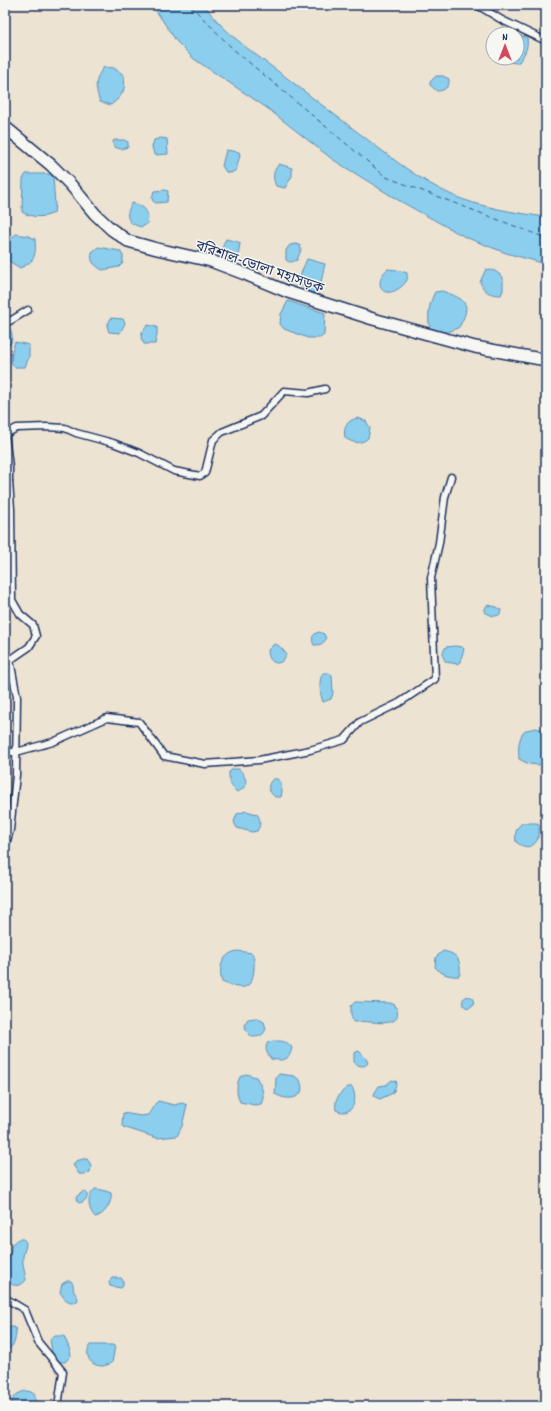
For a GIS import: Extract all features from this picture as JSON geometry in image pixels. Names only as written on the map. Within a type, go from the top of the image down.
[{"type":"highway","name":"বরিশাল-ভোলা মহাসড়ক","points":[[5,127],[51,165],[70,184],[95,214],[111,229],[128,241],[210,261],[288,292],[373,319],[475,347],[546,360]]},
{"type":"street","points":[[477,5],[502,20],[546,41]]},
{"type":"street","points":[[5,320],[10,321],[28,310]]},
{"type":"street","points":[[5,848],[10,830],[16,775],[17,697],[10,660],[29,647],[36,636],[33,625],[20,614],[12,600],[11,509],[7,482],[9,467],[5,434],[17,428],[65,428],[139,453],[174,471],[200,476],[206,473],[213,440],[222,432],[261,416],[284,390],[308,393],[325,389]]},
{"type":"street","points":[[5,752],[16,752],[53,742],[107,718],[139,722],[164,756],[205,764],[259,760],[310,750],[344,740],[360,722],[399,703],[435,679],[432,578],[439,543],[444,497],[451,477]]},
{"type":"street","points":[[5,1298],[25,1310],[38,1342],[63,1372],[58,1406]]},
{"type":"water","points":[[152,5],[204,5],[223,27],[244,46],[398,162],[419,177],[452,195],[486,206],[546,217],[546,264],[506,253],[465,237],[398,200],[332,159],[267,108],[194,59],[177,42]]},
{"type":"water","points":[[525,37],[527,38],[525,53]]},
{"type":"water","points":[[104,67],[114,68],[124,75],[123,92],[111,105],[100,102],[96,88],[98,76]]},
{"type":"water","points":[[436,76],[443,76],[449,79],[449,84],[446,88],[437,91],[430,85],[430,82]]},
{"type":"water","points":[[161,138],[167,139],[168,154],[156,155],[154,154],[152,147],[154,140]]},
{"type":"water","points":[[124,140],[128,142],[128,147],[121,149],[114,147],[113,141]]},
{"type":"water","points":[[226,150],[239,152],[240,155],[236,170],[231,173],[226,172],[222,166]]},
{"type":"water","points":[[279,164],[292,168],[292,176],[285,188],[276,186],[274,180],[274,172]]},
{"type":"water","points":[[26,174],[49,174],[53,176],[55,205],[54,213],[38,217],[22,212],[23,179]]},
{"type":"water","points":[[154,191],[168,191],[167,202],[156,203],[153,201],[152,198]]},
{"type":"water","points":[[132,203],[140,206],[147,212],[147,224],[142,227],[133,224],[128,219],[128,212]]},
{"type":"water","points":[[16,234],[35,239],[34,257],[29,263],[20,268],[9,261],[7,253],[8,243]]},
{"type":"water","points":[[226,239],[240,243],[237,264],[229,264],[223,256],[222,249]]},
{"type":"water","points":[[290,245],[300,245],[301,250],[297,260],[289,262],[286,260],[286,250]]},
{"type":"water","points":[[98,247],[120,251],[123,256],[123,263],[119,267],[102,270],[92,261],[92,252]]},
{"type":"water","points":[[307,259],[325,264],[319,291],[312,293],[306,290],[300,283],[301,274]]},
{"type":"water","points":[[388,269],[407,273],[406,282],[392,292],[386,292],[380,285],[383,274]]},
{"type":"water","points":[[486,269],[495,271],[503,277],[503,290],[501,295],[488,292],[483,288],[480,282]]},
{"type":"water","points":[[442,291],[461,300],[466,307],[459,327],[452,331],[441,333],[430,329],[429,310],[435,292]]},
{"type":"water","points":[[288,301],[325,313],[324,335],[320,338],[308,338],[284,329],[280,324],[281,314]]},
{"type":"water","points":[[111,318],[123,319],[125,323],[120,333],[109,332],[107,326]]},
{"type":"water","points":[[148,325],[157,327],[155,344],[144,344],[141,338],[142,332]]},
{"type":"water","points":[[5,326],[10,329],[12,335],[11,343],[5,347]]},
{"type":"water","points":[[15,342],[29,345],[29,357],[25,367],[14,367],[11,363],[12,351]]},
{"type":"water","points":[[358,418],[366,421],[370,428],[368,438],[362,442],[351,441],[345,438],[345,427],[351,420]]},
{"type":"water","points":[[487,605],[497,607],[501,610],[500,614],[495,616],[485,612]]},
{"type":"water","points":[[319,632],[324,634],[326,639],[321,644],[314,645],[313,637]]},
{"type":"water","points":[[274,644],[280,647],[286,654],[279,663],[273,662],[270,659],[268,650]]},
{"type":"water","points":[[446,647],[462,647],[464,649],[460,662],[457,664],[446,662],[443,652]]},
{"type":"water","points":[[323,673],[329,673],[332,675],[333,693],[331,699],[323,702],[320,679]]},
{"type":"water","points":[[5,677],[9,677],[11,681],[11,687],[6,689],[5,688]]},
{"type":"water","points":[[536,728],[546,731],[546,758],[539,765],[529,764],[519,759],[519,743],[521,736],[526,730]]},
{"type":"water","points":[[233,769],[239,769],[246,782],[244,788],[237,792],[231,785],[230,781],[229,772]]},
{"type":"water","points":[[273,779],[277,779],[281,782],[281,797],[275,797],[269,790],[269,784]]},
{"type":"water","points":[[246,811],[257,814],[260,822],[257,831],[252,832],[237,828],[234,822],[237,814]]},
{"type":"water","points":[[522,823],[539,824],[537,840],[531,846],[527,847],[516,842],[516,832]]},
{"type":"water","points":[[238,951],[252,953],[254,959],[253,977],[251,982],[244,987],[234,986],[222,982],[221,977],[222,962],[228,955]]},
{"type":"water","points":[[443,951],[453,954],[457,958],[460,967],[459,976],[452,976],[440,972],[435,967],[436,957]]},
{"type":"water","points":[[468,996],[472,998],[474,1002],[472,1006],[468,1008],[464,1006],[462,1002],[464,998]]},
{"type":"water","points":[[355,1002],[390,1003],[395,1005],[397,1017],[395,1020],[386,1023],[353,1022],[351,1006]]},
{"type":"water","points":[[256,1018],[264,1022],[266,1029],[260,1036],[252,1037],[247,1032],[244,1025],[248,1019]]},
{"type":"water","points":[[274,1041],[289,1044],[292,1048],[287,1058],[282,1060],[271,1059],[267,1053],[266,1047],[268,1042]]},
{"type":"water","points":[[359,1051],[368,1063],[365,1066],[354,1062],[354,1053]]},
{"type":"water","points":[[246,1074],[256,1077],[260,1083],[263,1094],[261,1104],[255,1105],[240,1102],[237,1093],[237,1086],[240,1077]]},
{"type":"water","points":[[279,1074],[294,1076],[300,1080],[302,1086],[299,1095],[286,1098],[275,1094],[276,1078]]},
{"type":"water","points":[[392,1080],[397,1082],[393,1093],[380,1099],[375,1097],[374,1094],[379,1086],[386,1085]]},
{"type":"water","points":[[348,1087],[352,1087],[354,1092],[355,1097],[353,1106],[346,1112],[336,1110],[338,1097]]},
{"type":"water","points":[[158,1101],[174,1105],[182,1103],[187,1105],[182,1126],[177,1136],[157,1138],[123,1127],[123,1113],[141,1116],[148,1115]]},
{"type":"water","points":[[87,1159],[91,1165],[90,1172],[79,1174],[73,1165],[76,1161]]},
{"type":"water","points":[[95,1189],[111,1193],[111,1200],[105,1211],[95,1217],[90,1207],[89,1199]]},
{"type":"water","points":[[84,1191],[87,1193],[87,1198],[83,1202],[79,1203],[76,1197]]},
{"type":"water","points":[[18,1239],[23,1239],[26,1242],[23,1265],[26,1280],[24,1283],[13,1285],[5,1278],[12,1244]]},
{"type":"water","points":[[112,1278],[121,1278],[123,1280],[123,1286],[121,1288],[110,1286],[109,1282]]},
{"type":"water","points":[[67,1281],[71,1281],[73,1284],[74,1292],[78,1299],[76,1302],[66,1300],[60,1292],[62,1284]]},
{"type":"water","points":[[5,1327],[13,1327],[16,1329],[16,1337],[11,1348],[5,1352]]},
{"type":"water","points":[[55,1336],[64,1336],[70,1350],[71,1356],[65,1362],[59,1362],[52,1352],[50,1339]]},
{"type":"water","points":[[90,1345],[115,1346],[112,1363],[98,1366],[91,1362],[88,1356],[88,1349]]},
{"type":"water","points":[[27,1391],[35,1395],[35,1406],[11,1406],[13,1400],[20,1392]]},
{"type":"ferry route","points":[[190,5],[233,49],[386,177],[546,238]]}]
